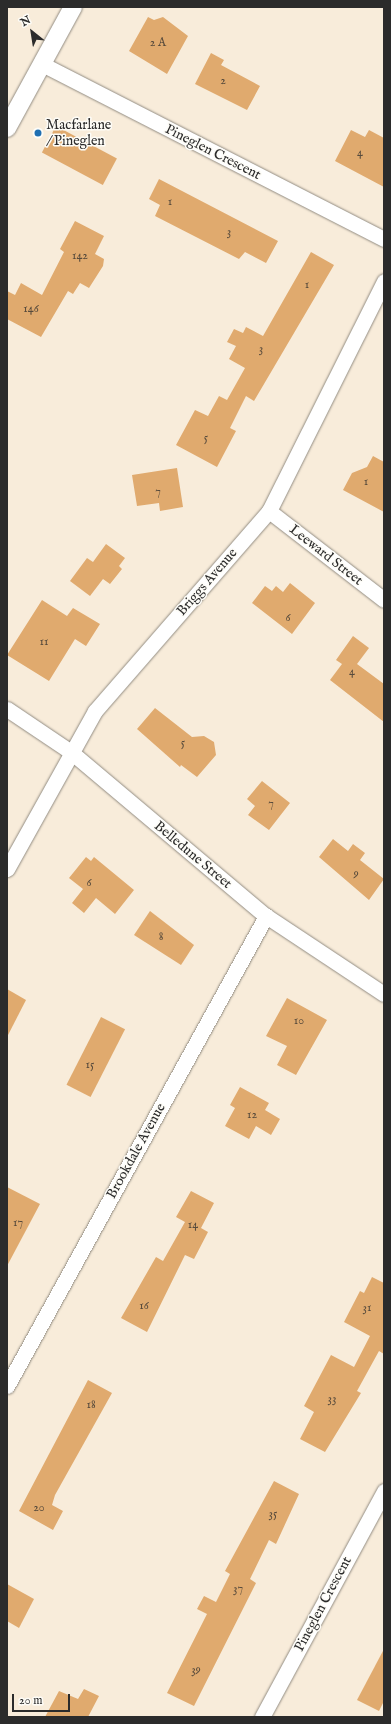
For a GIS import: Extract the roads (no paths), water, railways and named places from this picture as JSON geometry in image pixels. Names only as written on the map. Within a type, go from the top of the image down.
[{"type":"street","points":[[7,128],[73,7]]},
{"type":"street","name":"Pineglen Crescent","points":[[42,64],[384,239]]},
{"type":"street","name":"Briggs Avenue","points":[[7,869],[95,711],[269,511],[384,281]]},
{"type":"street","name":"Leeward Street","points":[[269,511],[384,600]]},
{"type":"street","name":"Belledune Street","points":[[7,709],[71,752],[266,916],[384,994]]},
{"type":"street","name":"Brookdale Avenue","points":[[7,1386],[266,916]]},
{"type":"street","name":"Pineglen Crescent","points":[[262,1717],[384,1491]]},
{"type":"place","name":"Macfarlane / Pineglen","points":[[38,133]]}]
